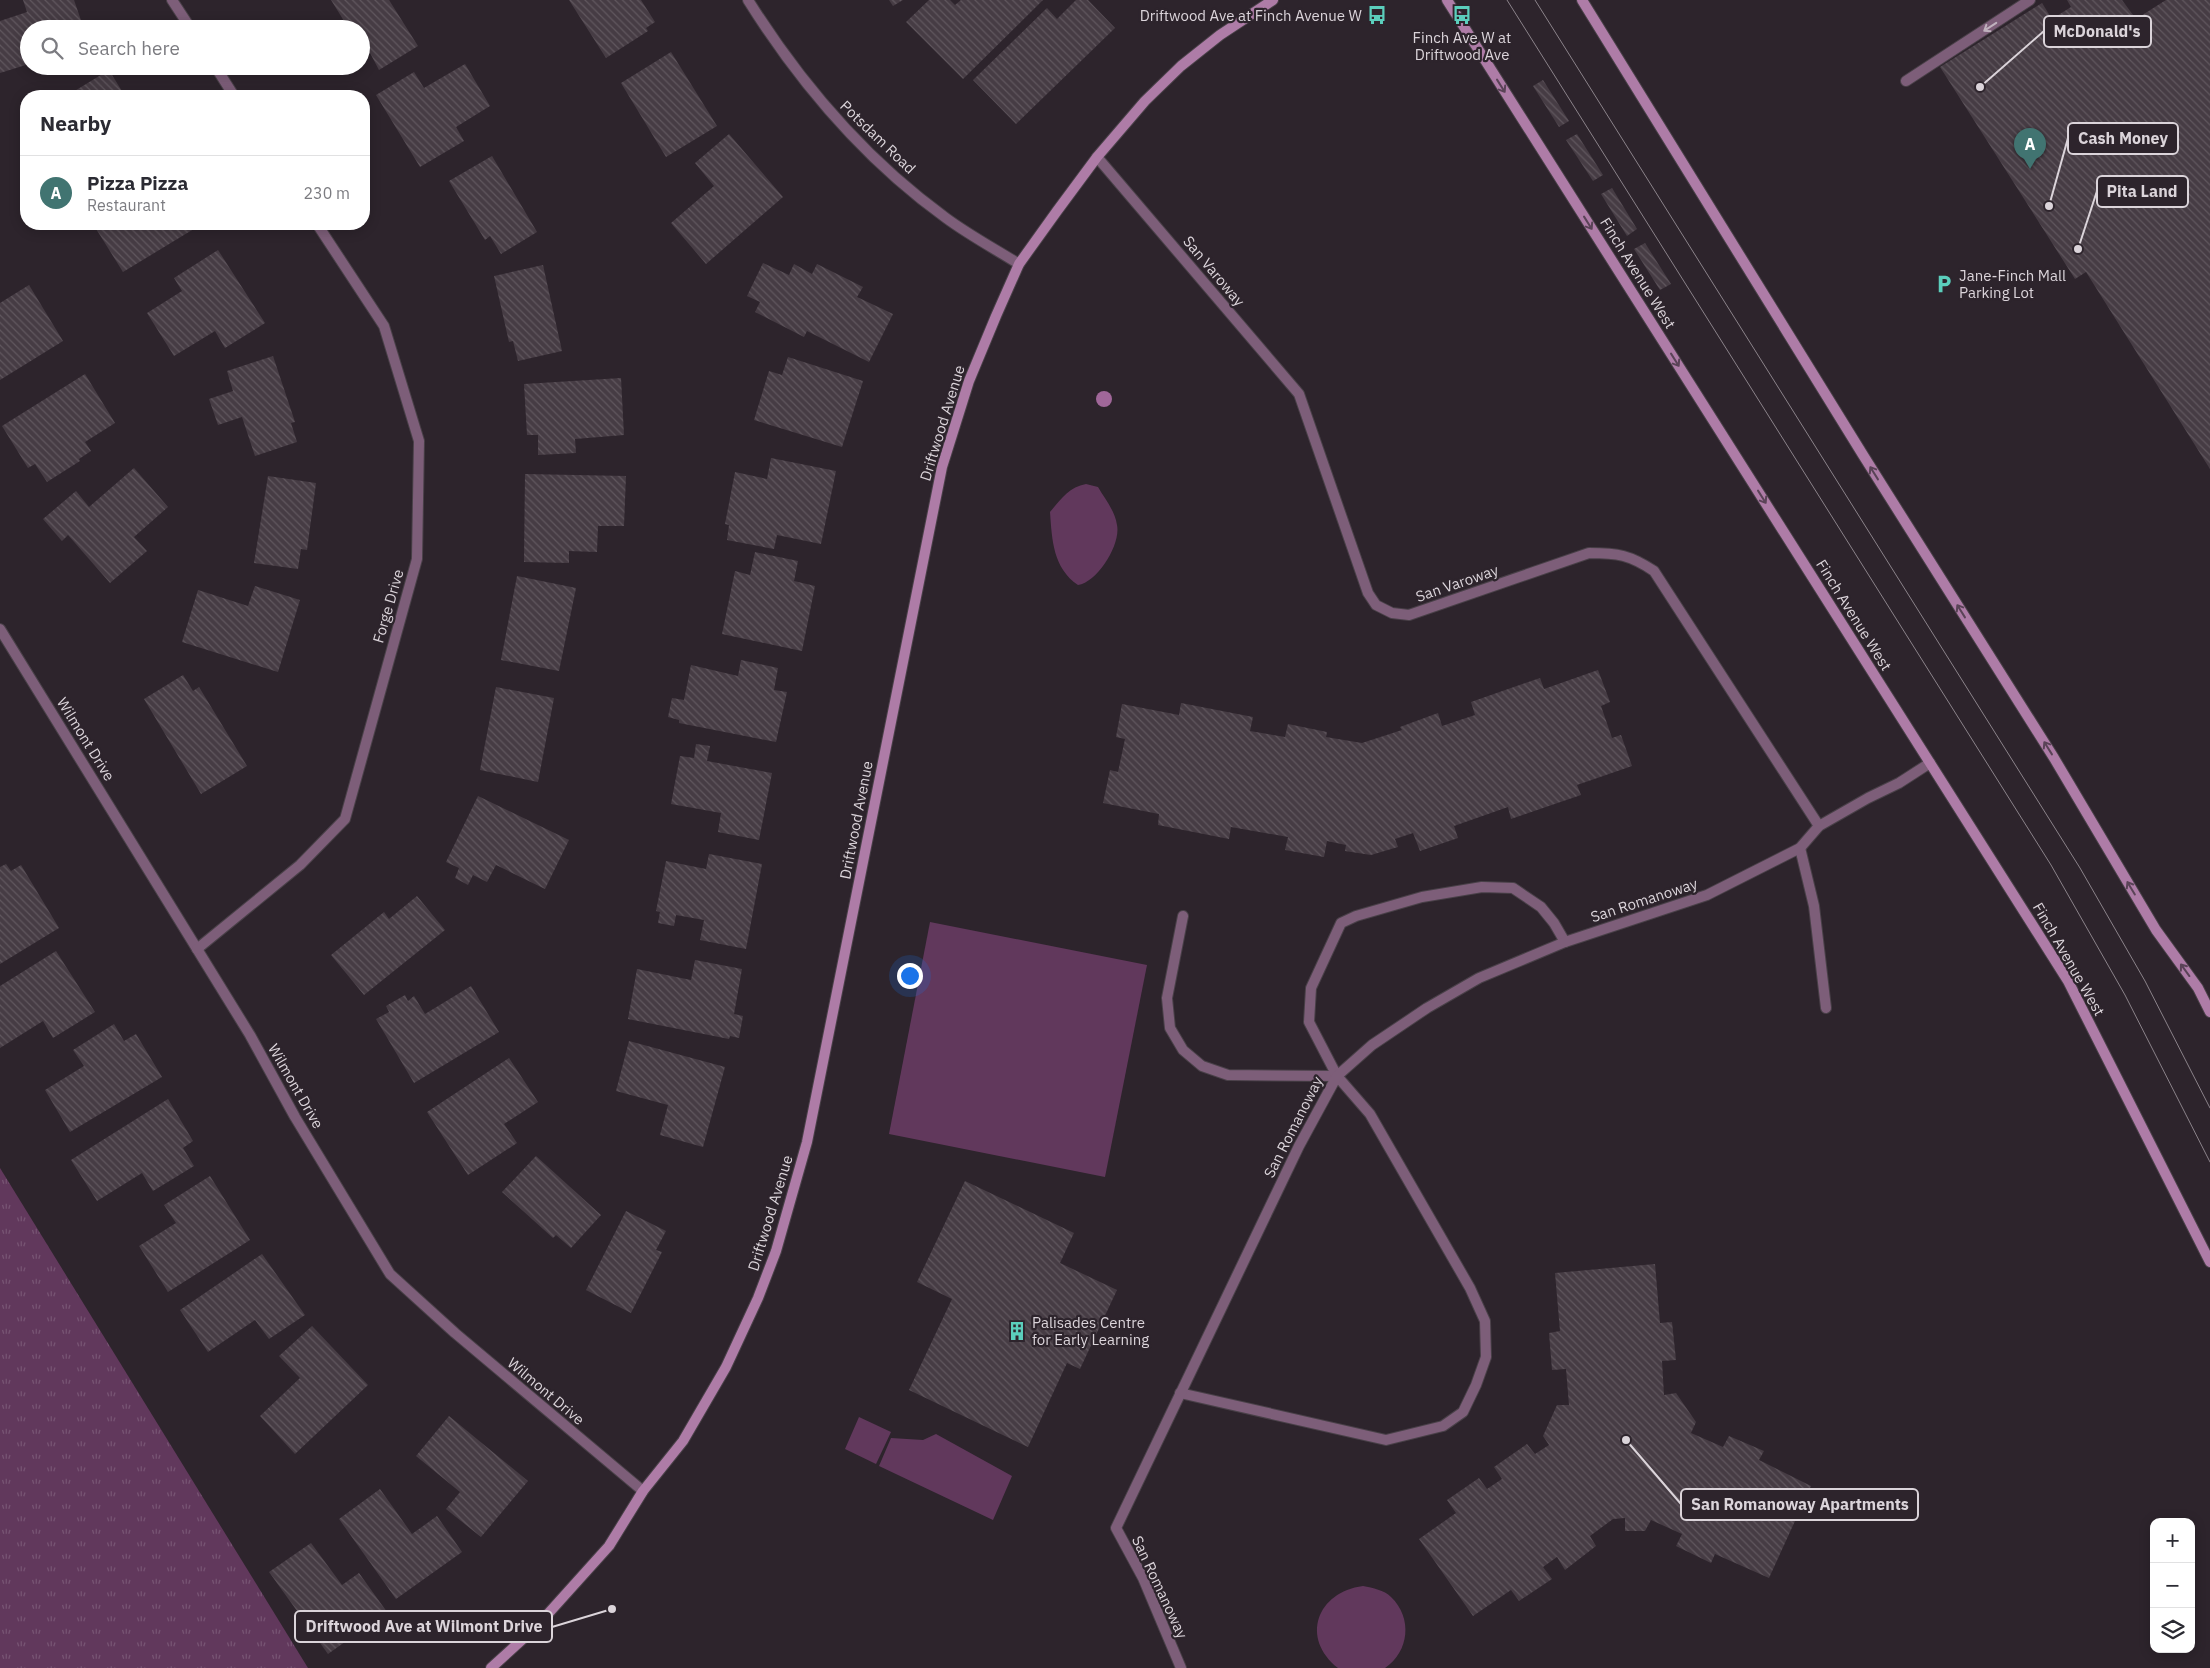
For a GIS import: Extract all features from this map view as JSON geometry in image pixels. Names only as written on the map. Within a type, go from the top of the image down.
[{"type":"main road","name":"Driftwood Avenue","points":[[491,1668],[537,1626],[609,1546],[643,1491],[683,1441],[713,1391],[758,1298],[776,1252],[808,1142],[942,467],[969,381],[1019,264],[1097,157],[1145,100],[1181,66],[1220,35],[1273,0]]},
{"type":"main road","name":"Finch Avenue West","points":[[1447,0],[2068,980],[2210,1262]]},
{"type":"main road","points":[[1582,0],[1852,438],[2054,758],[2156,930],[2198,988],[2210,1012]]},
{"type":"street","points":[[172,0],[185,20]]},
{"type":"street","name":"Potsdam Road","points":[[748,0],[808,85],[834,117],[906,186],[946,218],[1019,264]]},
{"type":"street","points":[[1906,81],[2030,0]]},
{"type":"street","points":[[221,75],[230,90]]},
{"type":"street","name":"San Varoway","points":[[1097,157],[1299,394],[1361,576],[1376,605],[1392,613],[1409,615],[1589,553],[1617,553],[1636,559],[1654,571],[1819,826]]},
{"type":"street","name":"Forge Drive","points":[[197,949],[300,865],[345,819],[417,559],[419,441],[384,326],[321,230]]},
{"type":"street","name":"Wilmont Drive","points":[[0,629],[250,1036],[295,1117],[390,1274],[455,1332],[643,1491]]},
{"type":"street","name":"San Romanoway","points":[[1181,1668],[1143,1578],[1116,1528],[1299,1146],[1337,1076],[1372,1045],[1427,1008],[1479,978],[1565,942],[1707,894],[1800,848],[1819,826],[1899,783],[1930,763]]},
{"type":"street","points":[[1800,848],[1814,906],[1826,1008]]},
{"type":"street","points":[[1180,1393],[1386,1440],[1443,1426],[1463,1412],[1476,1385],[1486,1356],[1485,1320],[1470,1288],[1370,1114],[1337,1076],[1309,1022],[1311,988],[1341,923],[1348,918],[1422,896],[1498,886],[1513,888],[1540,907],[1554,923],[1565,942]]},
{"type":"street","points":[[1183,916],[1167,998],[1170,1028],[1183,1050],[1202,1066],[1228,1075],[1337,1076]]},
{"type":"green space","points":[[1086,484],[1098,487],[1114,515],[1117,533],[1112,552],[1100,570],[1086,582],[1078,585],[1063,570],[1055,553],[1050,512],[1070,491]]},
{"type":"green space","points":[[930,922],[1147,965],[1105,1177],[889,1134]]},
{"type":"green space","points":[[0,1168],[308,1668],[0,1668]]},
{"type":"green space","points":[[859,1417],[891,1432],[876,1464],[845,1449]]},
{"type":"green space","points":[[936,1434],[1012,1476],[993,1520],[879,1466],[891,1438],[923,1440]]},
{"type":"green space","points":[[1363,1586],[1385,1593],[1398,1605],[1405,1624],[1403,1644],[1393,1661],[1385,1668],[1338,1668],[1326,1656],[1319,1643],[1317,1630],[1319,1618],[1325,1607],[1334,1597],[1347,1590]]},
{"type":"building","points":[[23,0],[74,0],[81,20],[20,20],[20,67],[0,73],[0,21],[27,12]]},
{"type":"building","points":[[331,0],[389,0],[418,46],[379,70],[370,53],[370,20],[343,20]]},
{"type":"building","points":[[569,0],[641,0],[655,22],[646,28],[648,31],[606,58]]},
{"type":"building","points":[[889,0],[903,0],[893,6]]},
{"type":"building","points":[[929,0],[950,0],[955,5],[961,0],[1043,0],[963,79],[906,22]]},
{"type":"building","points":[[1076,0],[1088,0],[1115,28],[1016,124],[973,80],[1047,8],[1057,19]]},
{"type":"building","points":[[2067,0],[2122,0],[2136,19],[2166,0],[2210,0],[2210,469],[2086,272],[2075,279],[1940,67],[2042,3],[2052,19],[2071,7]]},
{"type":"building","points":[[671,52],[717,126],[666,157],[621,83]]},
{"type":"building","points":[[465,64],[490,106],[456,127],[464,141],[420,167],[376,95],[414,72],[424,88]]},
{"type":"building","points":[[101,75],[112,75],[121,90],[76,90]]},
{"type":"building","points":[[1543,80],[1569,121],[1559,127],[1533,86]]},
{"type":"building","points":[[729,134],[783,197],[706,264],[671,223],[714,186],[695,163]]},
{"type":"building","points":[[1577,134],[1603,175],[1593,181],[1566,140]]},
{"type":"building","points":[[492,156],[537,232],[501,254],[490,236],[485,240],[449,181]]},
{"type":"building","points":[[1612,188],[1637,229],[1627,236],[1601,194]]},
{"type":"building","points":[[97,230],[192,230],[123,272]]},
{"type":"building","points":[[1645,243],[1671,284],[1660,290],[1634,249]]},
{"type":"building","points":[[218,250],[265,323],[225,348],[215,331],[174,356],[147,313],[182,291],[174,278]]},
{"type":"building","points":[[763,263],[789,275],[794,264],[812,274],[817,264],[863,287],[857,297],[893,314],[869,362],[807,331],[804,337],[755,312],[760,302],[747,296]]},
{"type":"building","points":[[543,265],[562,351],[518,361],[513,341],[509,342],[494,276]]},
{"type":"building","points":[[29,285],[63,341],[0,380],[0,303]]},
{"type":"building","points":[[273,356],[295,422],[291,423],[297,442],[255,456],[242,417],[218,425],[209,399],[233,391],[227,371]]},
{"type":"building","points":[[788,357],[863,381],[842,447],[754,420],[769,371],[782,375]]},
{"type":"building","points":[[85,374],[115,423],[85,442],[91,451],[79,459],[80,461],[47,482],[35,464],[28,468],[2,426]]},
{"type":"building","points":[[621,378],[624,435],[575,439],[576,453],[538,455],[538,435],[527,435],[524,384]]},
{"type":"building","points":[[771,458],[836,471],[821,544],[777,535],[774,549],[727,540],[729,525],[725,524],[735,472],[767,479]]},
{"type":"building","points":[[134,468],[168,507],[134,537],[147,551],[110,583],[68,535],[62,541],[43,519],[76,491],[89,507]]},
{"type":"building","points":[[525,474],[626,476],[624,526],[598,526],[597,552],[569,551],[569,563],[524,562]]},
{"type":"building","points":[[268,476],[316,483],[307,550],[301,549],[298,569],[254,563]]},
{"type":"building","points":[[755,552],[798,561],[794,581],[815,586],[802,651],[722,634],[735,571],[750,575]]},
{"type":"building","points":[[517,576],[576,588],[559,671],[501,660]]},
{"type":"building","points":[[255,586],[300,600],[278,672],[182,642],[198,590],[248,606]]},
{"type":"building","points":[[741,660],[778,668],[774,690],[787,692],[776,742],[679,723],[679,720],[668,717],[672,698],[684,700],[691,665],[738,676]]},
{"type":"building","points":[[1598,670],[1610,702],[1601,706],[1612,738],[1621,735],[1632,766],[1577,785],[1581,795],[1511,819],[1508,807],[1454,826],[1458,838],[1420,851],[1413,833],[1395,839],[1398,847],[1371,855],[1345,851],[1346,845],[1327,841],[1324,857],[1285,850],[1288,837],[1231,827],[1229,839],[1158,825],[1159,814],[1103,803],[1110,770],[1118,772],[1125,739],[1116,737],[1122,704],[1179,715],[1181,703],[1253,717],[1250,731],[1285,737],[1288,724],[1327,732],[1326,737],[1362,743],[1402,730],[1400,727],[1438,713],[1442,726],[1475,715],[1471,702],[1540,678],[1544,689]]},
{"type":"building","points":[[183,675],[193,691],[199,687],[247,766],[201,794],[144,699]]},
{"type":"building","points":[[496,687],[554,698],[538,782],[480,770]]},
{"type":"building","points":[[696,744],[710,746],[707,761],[772,773],[759,840],[718,832],[721,813],[671,804],[680,756],[694,758]]},
{"type":"building","points":[[478,796],[569,840],[545,889],[496,865],[487,882],[473,875],[468,885],[455,878],[459,868],[446,862]]},
{"type":"building","points":[[709,854],[762,864],[746,949],[700,940],[704,920],[676,915],[674,926],[658,923],[660,912],[656,911],[666,861],[706,869]]},
{"type":"building","points":[[6,864],[11,871],[21,865],[59,928],[0,964],[0,867]]},
{"type":"building","points":[[417,896],[445,930],[364,995],[331,955],[384,912],[389,919]]},
{"type":"building","points":[[56,951],[95,1012],[53,1038],[43,1021],[0,1048],[0,986]]},
{"type":"building","points":[[695,960],[742,969],[734,1014],[743,1016],[739,1038],[730,1036],[729,1039],[628,1019],[637,969],[691,980]]},
{"type":"building","points":[[471,986],[499,1032],[414,1083],[376,1019],[389,1012],[386,1006],[405,995],[408,1001],[414,996],[425,1014]]},
{"type":"building","points":[[114,1024],[124,1041],[136,1034],[162,1077],[70,1132],[45,1090],[84,1066],[73,1050]]},
{"type":"building","points":[[629,1041],[725,1067],[703,1147],[660,1135],[668,1105],[616,1091]]},
{"type":"building","points":[[509,1058],[538,1102],[504,1124],[517,1143],[468,1175],[427,1112]]},
{"type":"building","points":[[168,1099],[193,1141],[183,1148],[194,1166],[153,1191],[142,1173],[97,1201],[71,1160]]},
{"type":"building","points":[[536,1156],[601,1215],[571,1248],[556,1235],[553,1238],[502,1192]]},
{"type":"building","points":[[210,1176],[250,1240],[168,1292],[139,1246],[176,1223],[164,1205]]},
{"type":"building","name":"Palisades Centre for Early Learning","points":[[965,1181],[1074,1233],[1060,1263],[1117,1290],[1080,1369],[1067,1363],[1028,1447],[909,1390],[952,1299],[917,1282]]},
{"type":"building","points":[[626,1211],[666,1231],[656,1250],[662,1252],[631,1313],[586,1290]]},
{"type":"building","points":[[262,1254],[305,1315],[269,1339],[255,1320],[208,1352],[180,1310]]},
{"type":"building","points":[[1655,1264],[1660,1323],[1672,1322],[1676,1360],[1662,1361],[1664,1395],[1676,1393],[1696,1422],[1691,1433],[1723,1447],[1729,1436],[1764,1451],[1759,1460],[1811,1486],[1769,1578],[1715,1554],[1711,1563],[1676,1546],[1682,1534],[1651,1520],[1645,1531],[1625,1531],[1625,1518],[1613,1519],[1590,1536],[1596,1546],[1565,1570],[1557,1557],[1543,1567],[1552,1579],[1519,1601],[1511,1590],[1473,1616],[1419,1539],[1456,1513],[1447,1500],[1479,1478],[1487,1489],[1502,1479],[1494,1467],[1527,1444],[1535,1454],[1549,1445],[1543,1436],[1557,1405],[1569,1405],[1566,1369],[1552,1370],[1549,1333],[1560,1331],[1555,1273]]},
{"type":"building","points":[[312,1326],[368,1385],[295,1454],[260,1416],[300,1378],[279,1356]]},
{"type":"building","points":[[449,1416],[528,1481],[481,1537],[446,1509],[460,1492],[416,1456]]},
{"type":"building","points":[[380,1489],[412,1534],[437,1516],[462,1552],[396,1599],[339,1519]]},
{"type":"building","points":[[311,1543],[342,1585],[359,1573],[387,1612],[328,1654],[269,1572]]},
{"type":"tram line","points":[[1507,0],[2051,865],[2125,995],[2210,1162]]},
{"type":"tram line","points":[[1535,0],[2080,868],[2145,981],[2210,1108]]},
{"type":"place","name":"Driftwood Ave at Finch Avenue W","points":[[1377,15]]},
{"type":"place","name":"Finch Ave W at Driftwood Ave","points":[[1462,15]]},
{"type":"place","name":"McDonald's","points":[[1980,87]]},
{"type":"place","name":"Pizza Pizza","points":[[2030,169]]},
{"type":"place","name":"Cash Money","points":[[2049,206]]},
{"type":"place","name":"Pita Land","points":[[2078,249]]},
{"type":"place","name":"Jane-Finch Mall Parking Lot","points":[[1944,284]]},
{"type":"place","name":"Palisades Centre for Early Learning","points":[[1017,1331]]},
{"type":"place","name":"San Romanoway Apartments","points":[[1626,1440]]},
{"type":"place","name":"Driftwood Ave at Wilmont Drive","points":[[612,1609]]}]
